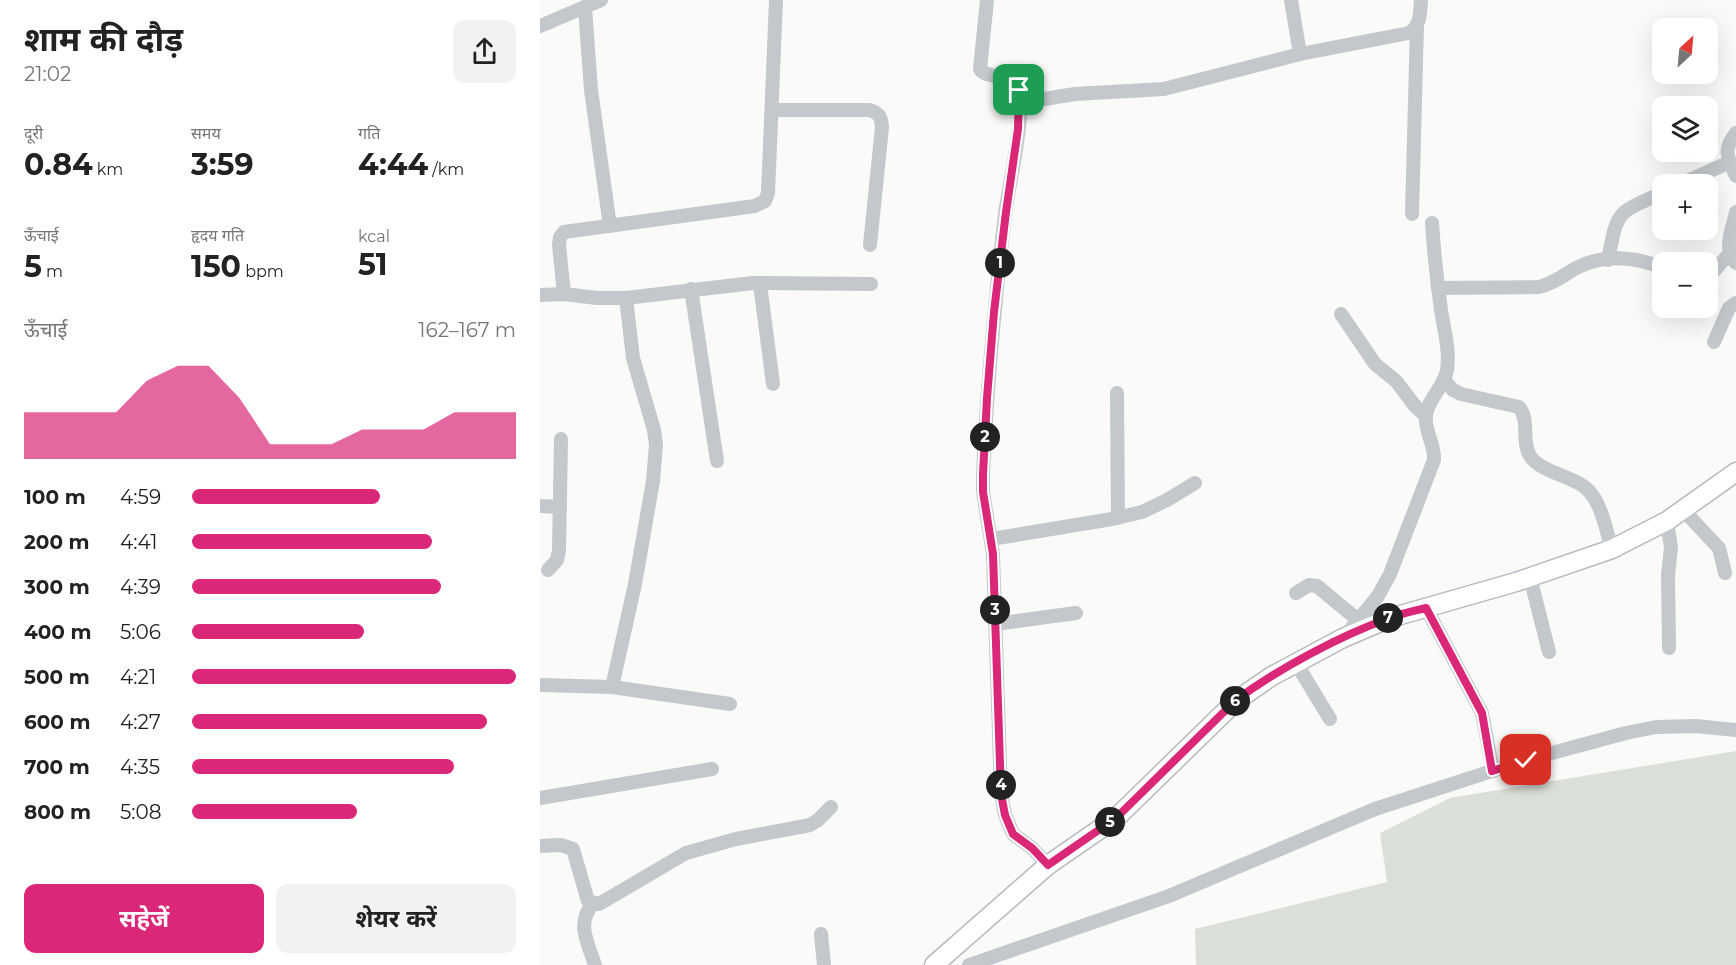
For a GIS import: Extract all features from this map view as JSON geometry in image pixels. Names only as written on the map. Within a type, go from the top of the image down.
[{"type":"main road","points":[[934,965],[1048,865],[1116,818],[1236,700],[1272,676],[1343,638],[1390,618],[1530,577],[1612,549],[1667,521],[1736,472]]},
{"type":"street","points":[[540,26],[601,0]]},
{"type":"street","points":[[564,294],[560,237],[567,231],[762,204],[768,194],[776,0]]},
{"type":"street","points":[[987,0],[980,69],[985,74],[1014,81],[1018,85],[1020,103],[997,290],[987,398],[983,492],[991,539],[1001,794],[1005,815],[1013,834],[1032,848],[1048,865]]},
{"type":"street","points":[[1291,0],[1300,54]]},
{"type":"street","points":[[1412,214],[1417,25],[1421,0]]},
{"type":"street","points":[[585,8],[591,90],[610,226]]},
{"type":"street","points":[[1020,103],[1075,94],[1164,88],[1300,54],[1409,33],[1417,25]]},
{"type":"street","points":[[772,110],[869,110],[879,114],[882,118],[870,244]]},
{"type":"street","points":[[1736,133],[1728,142],[1727,147],[1736,176]]},
{"type":"street","points":[[1703,174],[1730,162]]},
{"type":"street","points":[[1608,260],[1618,218],[1627,209],[1652,198]]},
{"type":"street","points":[[1718,270],[1732,258],[1736,212]]},
{"type":"street","points":[[1343,638],[1378,596],[1390,574],[1429,474],[1434,450],[1426,425],[1426,416],[1428,407],[1444,380],[1447,354],[1432,223]]},
{"type":"street","points":[[1438,288],[1539,287],[1588,263],[1639,259],[1652,264]]},
{"type":"street","points":[[540,295],[564,294],[597,298],[626,298],[691,289],[760,284],[871,284]]},
{"type":"street","points":[[760,284],[773,384]]},
{"type":"street","points":[[691,289],[717,461]]},
{"type":"street","points":[[612,687],[635,584],[653,481],[656,444],[633,358],[626,298]]},
{"type":"street","points":[[1714,342],[1729,308],[1736,303]]},
{"type":"street","points":[[1341,314],[1375,364],[1396,381],[1415,406],[1426,416]]},
{"type":"street","points":[[1444,380],[1453,390],[1461,394],[1519,407],[1523,413],[1529,454],[1537,463],[1588,489],[1597,503],[1612,549]]},
{"type":"street","points":[[1117,393],[1118,518]]},
{"type":"street","points":[[548,570],[555,564],[558,556],[561,439]]},
{"type":"street","points":[[991,539],[1118,518],[1150,508],[1195,483]]},
{"type":"street","points":[[540,506],[560,507]]},
{"type":"street","points":[[1683,510],[1715,542],[1721,552],[1725,573]]},
{"type":"street","points":[[1667,521],[1671,548],[1668,575],[1669,648]]},
{"type":"street","points":[[1530,577],[1549,652]]},
{"type":"street","points":[[1296,593],[1309,585],[1317,586],[1358,620]]},
{"type":"street","points":[[1426,608],[1482,713],[1492,771]]},
{"type":"street","points":[[995,624],[1076,613]]},
{"type":"street","points":[[1296,663],[1330,719]]},
{"type":"street","points":[[540,685],[612,687],[730,704]]},
{"type":"street","points":[[969,965],[1169,896],[1375,810],[1492,771],[1548,754],[1656,728],[1695,726],[1736,730]]},
{"type":"street","points":[[540,798],[712,769]]},
{"type":"street","points":[[540,846],[561,845],[573,849],[588,901],[604,902],[686,853],[736,839],[810,825],[831,807]]},
{"type":"street","points":[[594,903],[586,911],[583,922],[595,965]]},
{"type":"street","points":[[821,934],[824,965]]},
{"type":"shaded area","points":[[1736,751],[1736,965],[1196,965],[1195,929],[1387,882],[1380,833],[1450,798]]},
{"type":"route","points":[[1019,90],[1018,129],[994,312],[983,474],[983,492],[993,554],[1001,794],[1009,829],[1048,865],[1116,818],[1236,700],[1253,688],[1343,638],[1390,618],[1426,608],[1482,713],[1492,771],[1526,760]]}]
